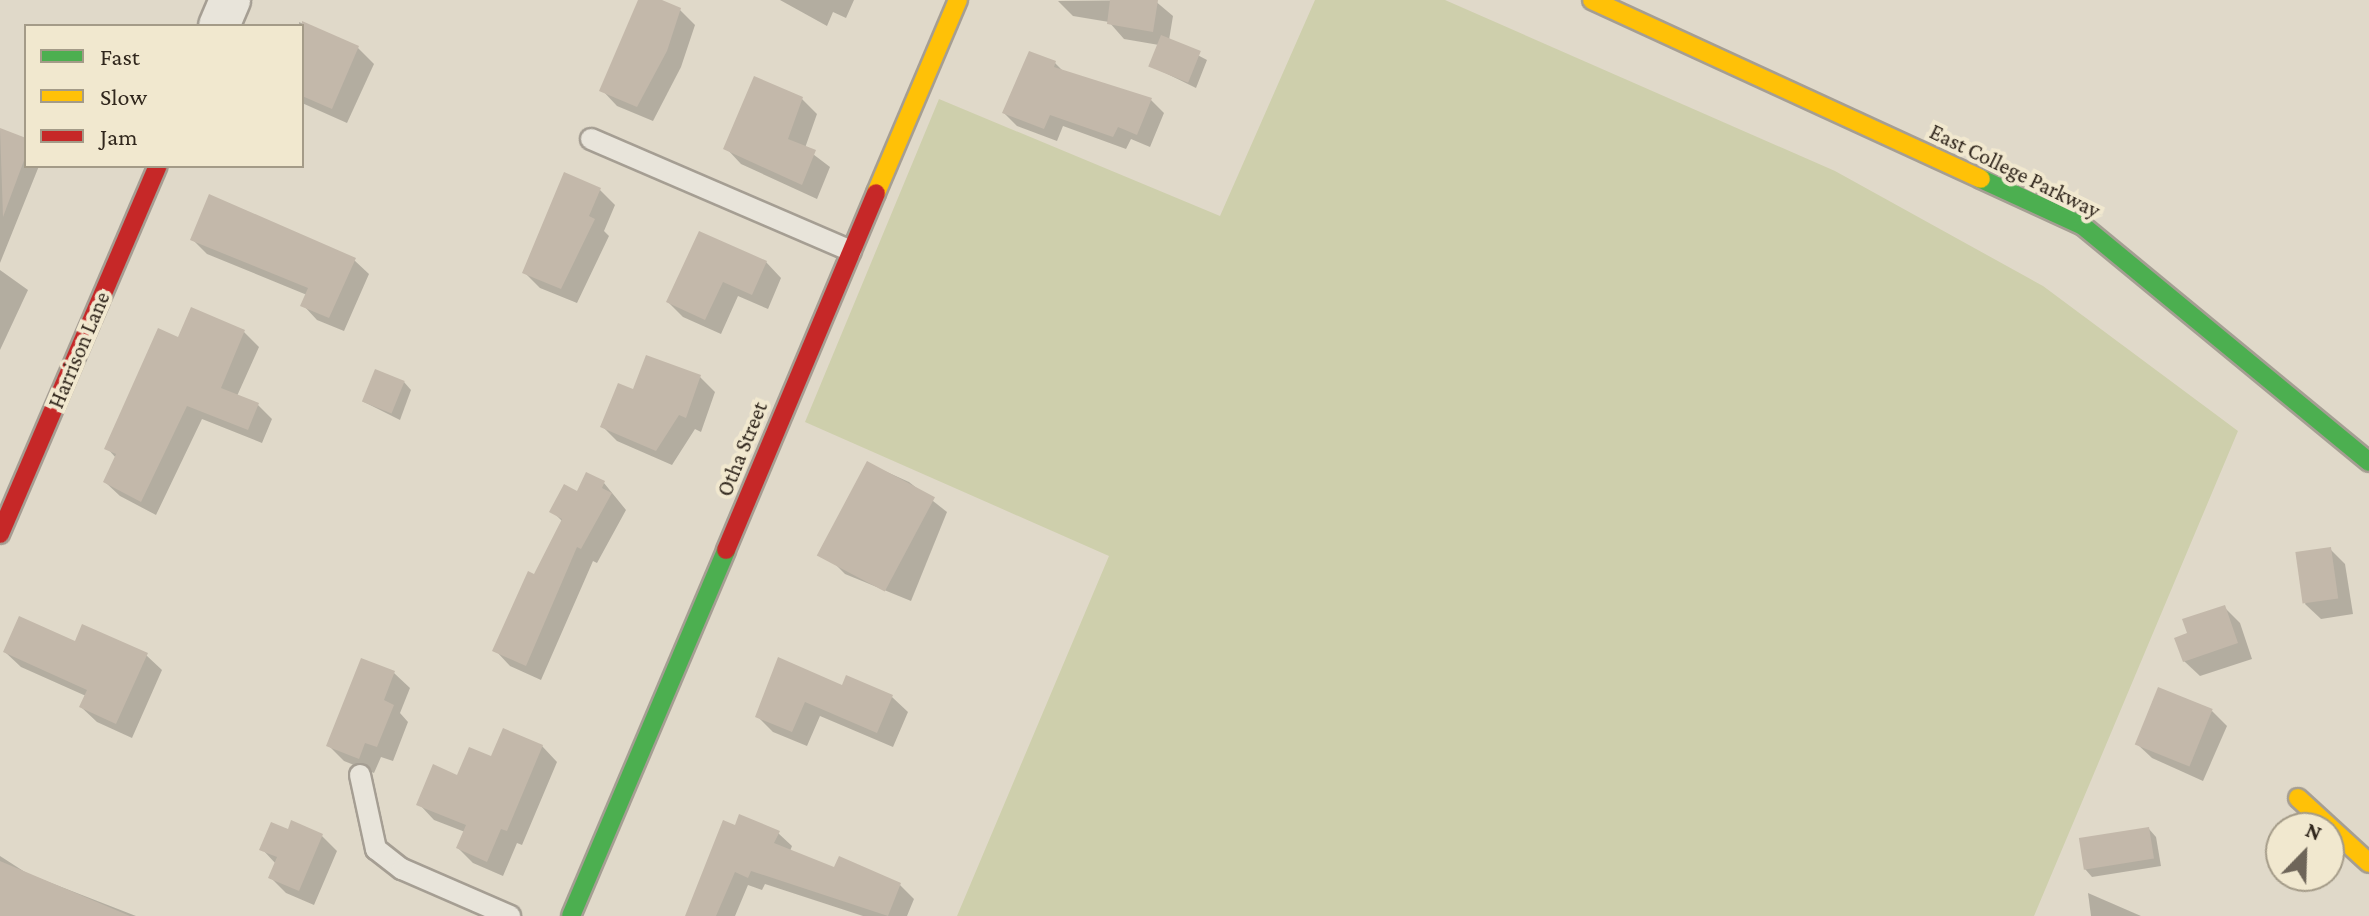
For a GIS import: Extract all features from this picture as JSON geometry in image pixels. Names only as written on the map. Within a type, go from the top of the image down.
[{"type":"street","points":[[220,24],[230,0]]},
{"type":"street","name":"Otha Street","points":[[571,916],[958,0]]},
{"type":"street","name":"East College Parkway","points":[[1592,0],[2083,226],[2369,462]]},
{"type":"street","name":"Harrison Lane","points":[[0,534],[157,168]]},
{"type":"street","points":[[2298,798],[2369,863]]},
{"type":"lane","points":[[591,139],[851,251]]},
{"type":"lane","points":[[360,775],[376,849],[402,869],[510,916]]},
{"type":"green space","points":[[1315,0],[1445,0],[1835,171],[2043,286],[2238,431],[2034,916],[957,916],[1109,556],[805,422],[939,99],[1220,216]]},
{"type":"building","points":[[638,0],[662,0],[681,8],[667,51],[637,107],[599,91]]},
{"type":"building","points":[[1110,0],[1158,0],[1153,32],[1107,24]]},
{"type":"building","points":[[302,21],[359,46],[332,109],[304,97]]},
{"type":"building","points":[[1161,35],[1201,51],[1188,83],[1148,67]]},
{"type":"building","points":[[1029,51],[1056,61],[1054,67],[1152,98],[1137,135],[1118,127],[1113,137],[1050,115],[1044,129],[1002,113]]},
{"type":"building","points":[[754,76],[803,97],[788,139],[816,150],[802,185],[723,149]]},
{"type":"building","points":[[0,128],[24,137],[24,160],[3,217]]},
{"type":"building","points":[[564,172],[601,188],[589,216],[595,219],[561,289],[522,273]]},
{"type":"building","points":[[209,194],[356,258],[329,318],[300,306],[308,288],[190,240]]},
{"type":"building","points":[[699,231],[767,261],[752,295],[723,282],[705,320],[666,302]]},
{"type":"building","points":[[191,307],[245,330],[221,388],[259,403],[248,430],[187,406],[141,502],[103,482],[116,454],[104,449],[158,328],[178,337]]},
{"type":"building","points":[[646,355],[701,375],[686,418],[679,415],[656,451],[600,427],[618,383],[633,389]]},
{"type":"building","points":[[375,369],[405,381],[392,413],[362,401]]},
{"type":"building","points":[[867,461],[935,497],[885,592],[817,555]]},
{"type":"building","points":[[586,472],[605,481],[602,488],[612,493],[581,549],[577,547],[526,666],[492,651],[528,571],[534,574],[562,519],[549,512],[564,484],[577,491]]},
{"type":"building","points":[[2331,547],[2338,598],[2303,604],[2295,552]]},
{"type":"building","points":[[2225,605],[2238,643],[2183,662],[2174,638],[2187,633],[2182,619]]},
{"type":"building","points":[[19,616],[75,641],[82,624],[148,653],[116,724],[79,707],[87,690],[3,652]]},
{"type":"building","points":[[778,657],[842,685],[846,675],[893,695],[877,733],[805,702],[792,732],[755,717]]},
{"type":"building","points":[[361,658],[395,671],[384,700],[394,705],[377,747],[365,743],[359,759],[326,746]]},
{"type":"building","points":[[2158,687],[2213,709],[2189,767],[2135,744]]},
{"type":"building","points":[[503,728],[543,745],[507,831],[501,829],[487,862],[456,848],[466,825],[416,805],[433,764],[457,775],[469,747],[491,756]]},
{"type":"building","points":[[739,814],[780,831],[774,843],[834,867],[839,856],[901,883],[888,916],[751,871],[748,878],[735,872],[716,916],[685,916],[723,820],[735,825]]},
{"type":"building","points":[[291,820],[323,834],[299,891],[268,878],[277,857],[259,850],[271,822],[288,829]]},
{"type":"building","points":[[2149,827],[2154,859],[2084,870],[2079,838]]},
{"type":"building","points":[[0,861],[130,916],[0,916]]},
{"type":"traffic: fast","points":[[1981,179],[2083,226],[2369,462]]},
{"type":"traffic: fast","points":[[571,916],[726,550]]},
{"type":"traffic: slow","points":[[876,193],[958,0]]},
{"type":"traffic: slow","points":[[1592,0],[1981,179]]},
{"type":"traffic: slow","points":[[2298,798],[2369,863]]},
{"type":"traffic: jam","points":[[0,534],[157,168]]},
{"type":"traffic: jam","points":[[726,550],[876,193]]}]
